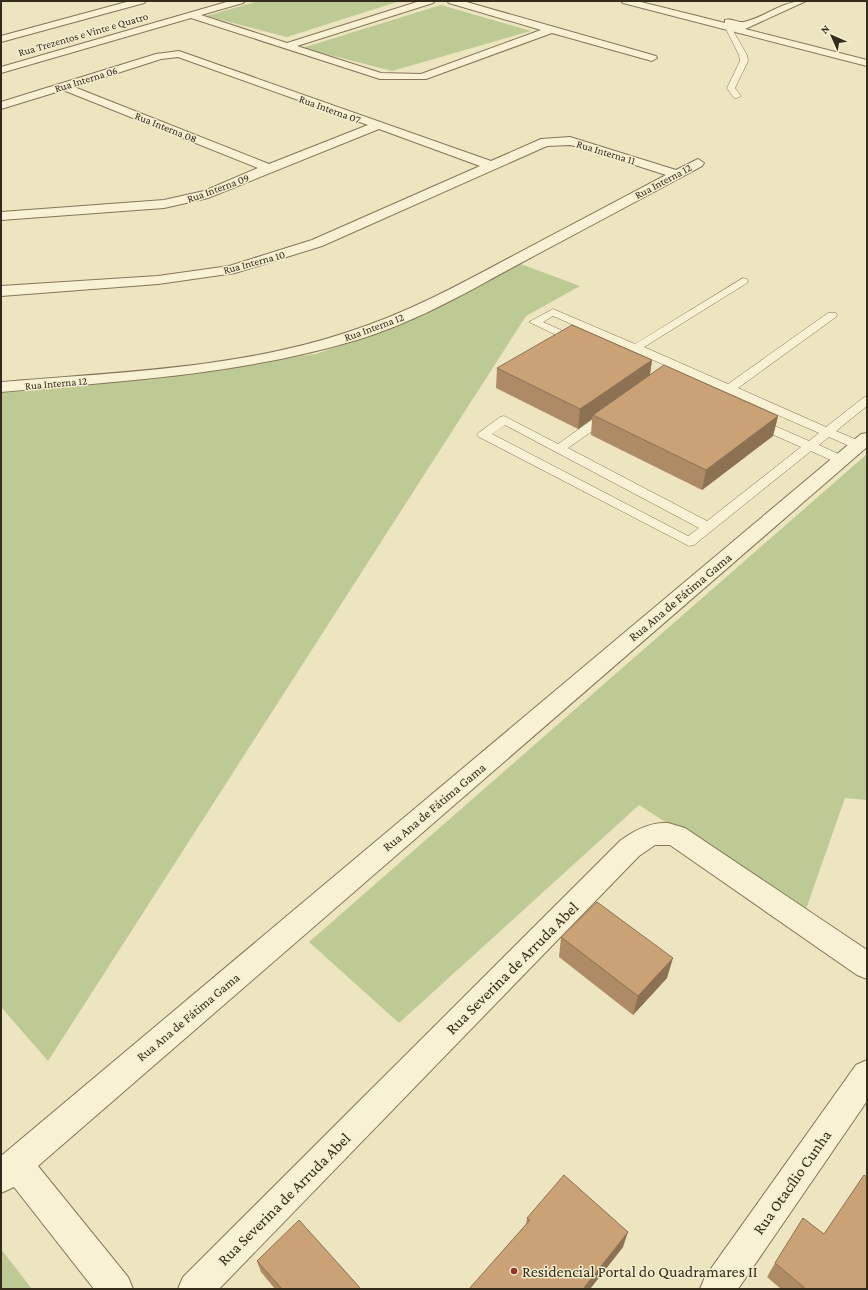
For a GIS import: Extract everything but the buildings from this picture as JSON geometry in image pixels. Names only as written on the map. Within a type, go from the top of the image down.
[{"type":"street","points":[[1,40],[141,1]]},
{"type":"street","name":"Rua Trezentos e Vinte e Quatro","points":[[1,70],[193,10],[210,10],[240,1]]},
{"type":"street","points":[[287,46],[430,1]]},
{"type":"street","points":[[452,1],[652,58]]},
{"type":"street","points":[[626,1],[728,27],[863,55]]},
{"type":"street","points":[[646,1],[743,26],[801,1]]},
{"type":"street","points":[[193,10],[287,46],[380,76],[422,77],[552,30]]},
{"type":"street","name":"Rua Interna 06","points":[[1,106],[171,54]]},
{"type":"street","name":"Rua Interna 07","points":[[171,54],[183,55],[377,126],[490,165]]},
{"type":"street","name":"Rua Interna 08","points":[[63,86],[269,168]]},
{"type":"street","name":"Rua Interna 09","points":[[1,216],[164,204],[186,200],[235,184],[269,168],[377,126]]},
{"type":"street","name":"Rua Interna 11","points":[[490,165],[545,142],[570,140],[677,174]]},
{"type":"street","name":"Rua Interna 12","points":[[6,387],[189,370],[277,356],[353,336],[402,318],[449,296],[698,163]]},
{"type":"street","name":"Rua Interna 10","points":[[1,291],[158,280],[230,270],[286,254],[317,243],[490,165]]},
{"type":"street","name":"Rua Interna 09","points":[[1,211],[27,213]]},
{"type":"street","name":"Rua Ana de Fátima Gama","points":[[9,1170],[855,448]]},
{"type":"street","name":"Rua Severina de Arruda Abel","points":[[195,1289],[630,848],[651,834],[663,832],[676,835],[867,966]]},
{"type":"street","name":"Rua Otacílio Cunha","points":[[717,1289],[867,1075]]},
{"type":"street","points":[[9,1170],[116,1289]]},
{"type":"lane","points":[[728,27],[744,61],[731,88],[737,96]]},
{"type":"lane","points":[[635,348],[743,281]]},
{"type":"lane","points":[[590,347],[534,322],[553,312],[828,432],[855,448]]},
{"type":"lane","points":[[729,389],[832,315]]},
{"type":"lane","points":[[708,527],[504,420],[483,434],[689,542],[708,527],[810,446],[828,432],[867,400]]},
{"type":"lane","points":[[558,449],[616,410]]},
{"type":"lane","points":[[746,418],[810,446],[855,448]]},
{"type":"green space","points":[[259,1],[400,1],[287,37],[206,16]]},
{"type":"green space","points":[[441,5],[531,31],[392,71],[302,48]]},
{"type":"green space","points":[[518,263],[580,286],[526,316],[48,1061],[1,1007],[1,392],[120,381],[316,354],[382,331],[443,305]]},
{"type":"green space","points":[[867,454],[867,800],[845,798],[805,912],[639,805],[399,1023],[309,942]]},
{"type":"green space","points":[[1,1249],[32,1289],[1,1289]]},
{"type":"place","name":"Residencial Portal do Quadramares II","points":[[514,1271]]}]
